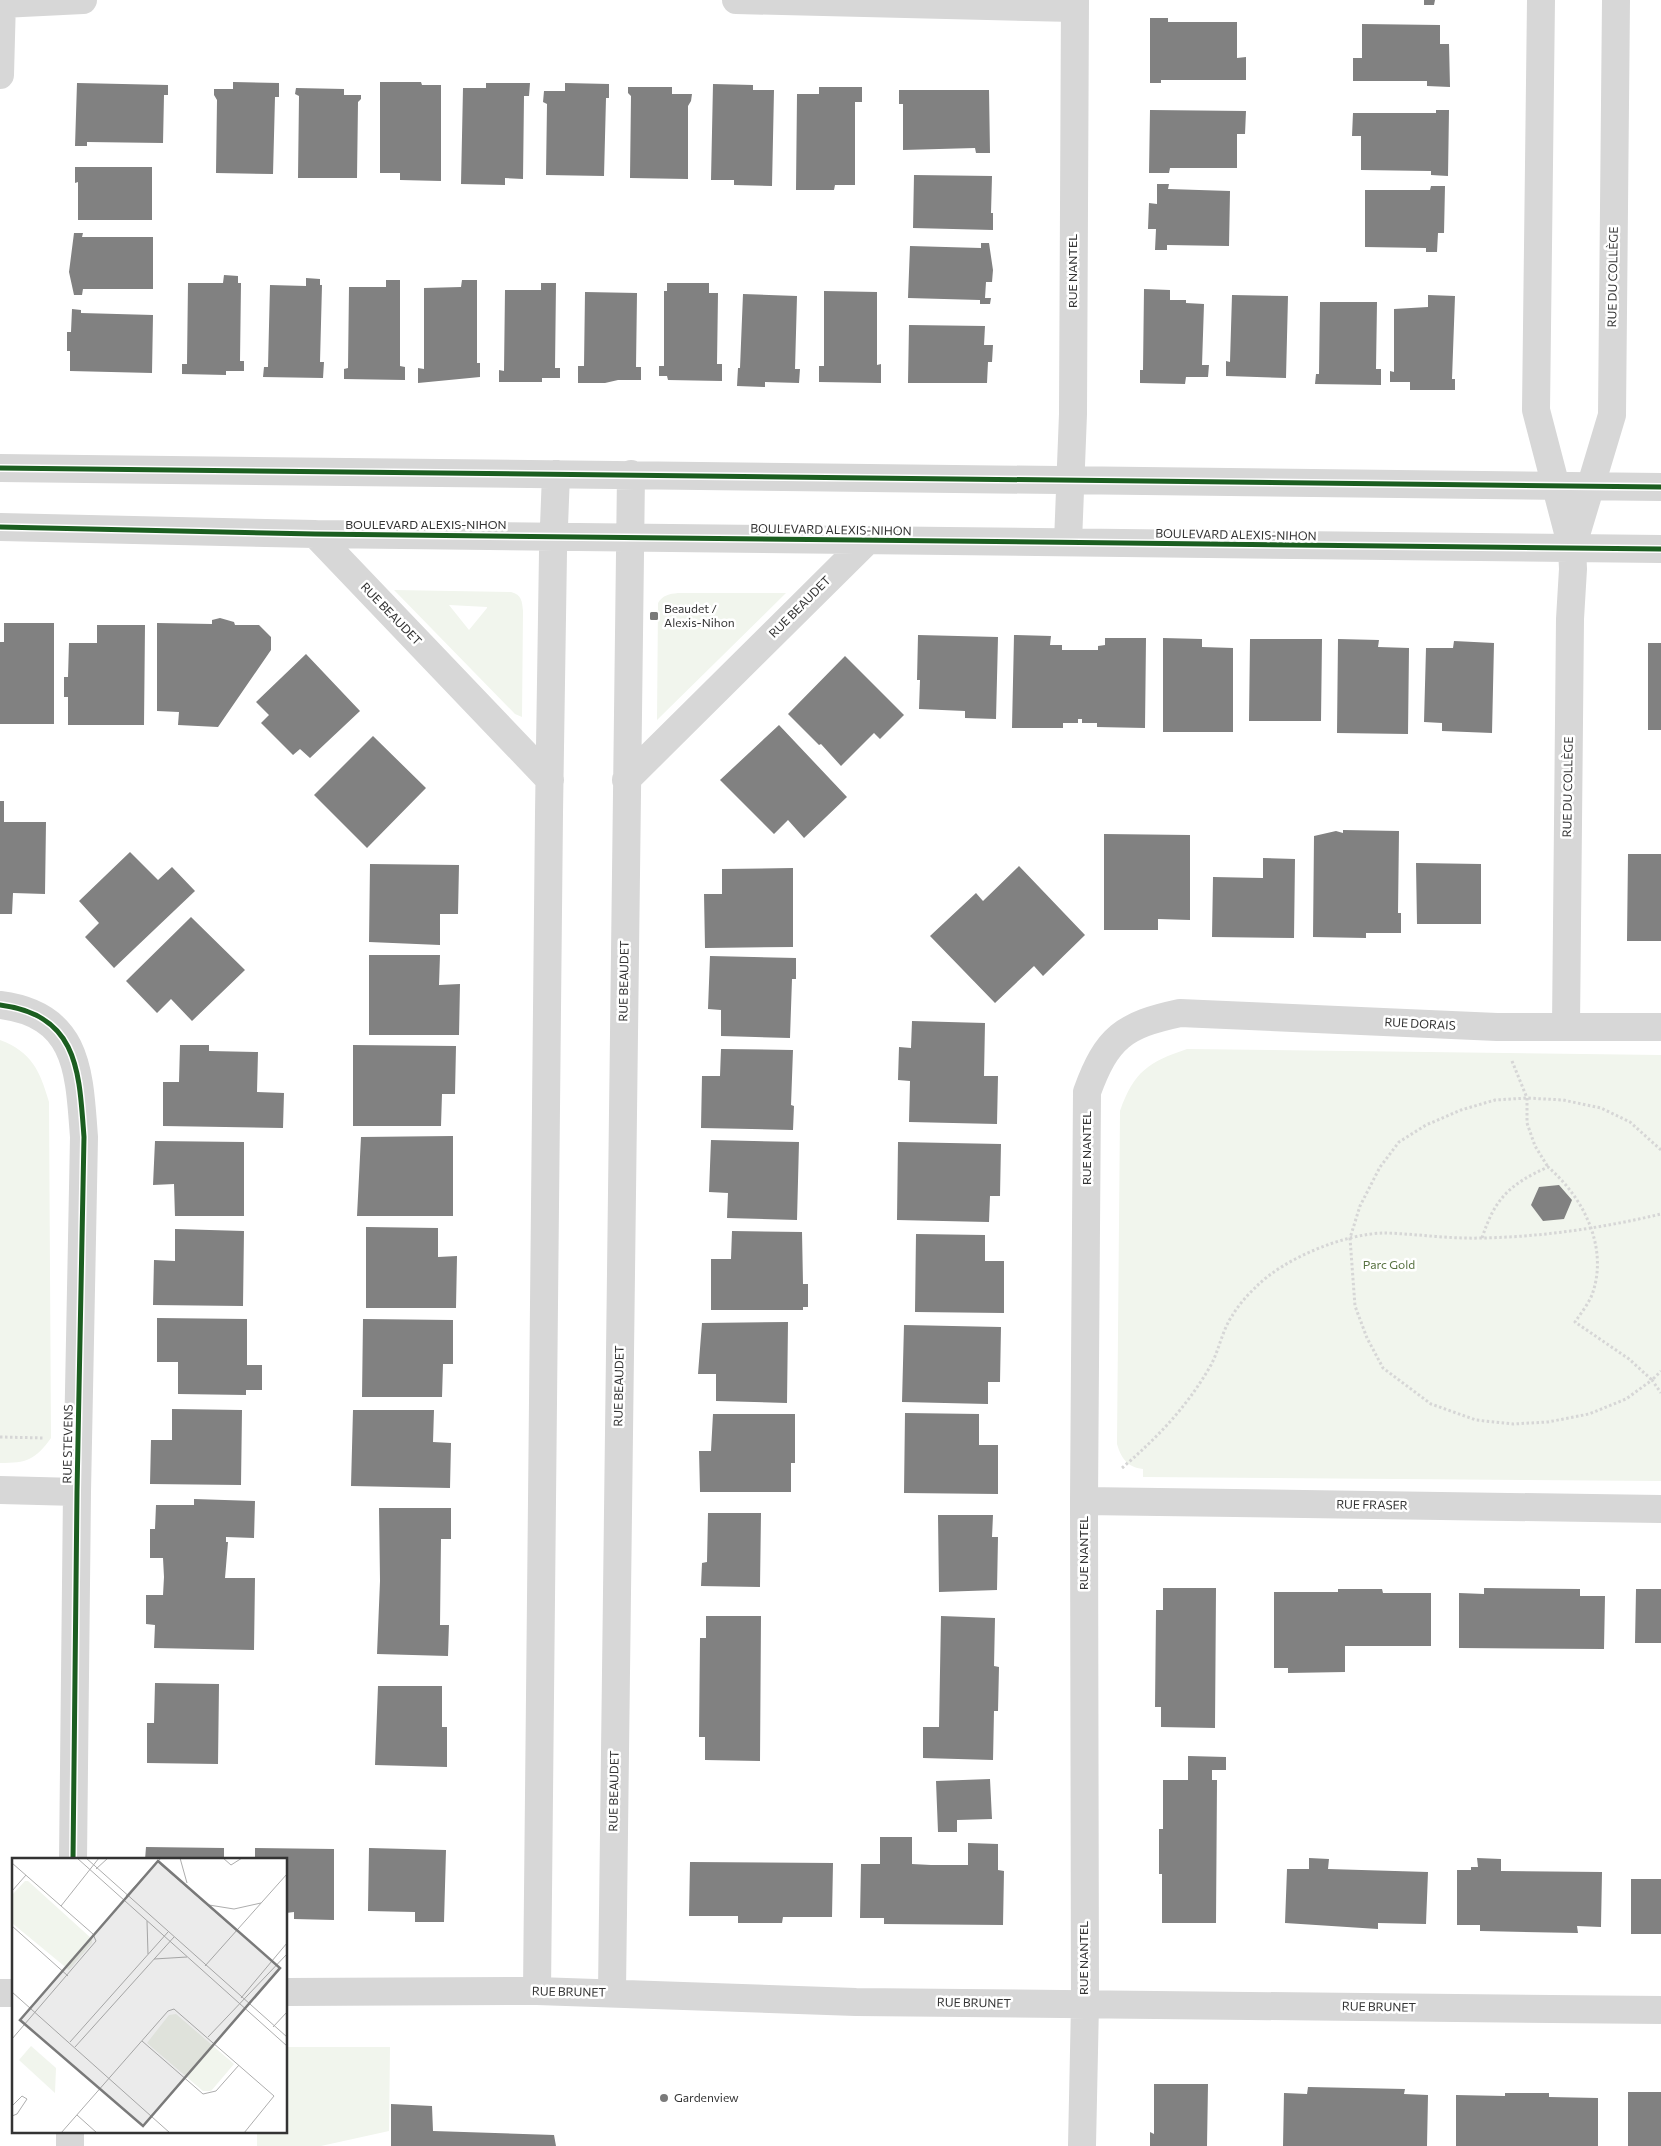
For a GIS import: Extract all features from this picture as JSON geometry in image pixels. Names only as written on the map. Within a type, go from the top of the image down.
[{"type":"street","points":[[0,75],[2,2],[83,0]]},
{"type":"street","points":[[736,0],[1074,4]]},
{"type":"street","name":"RUE DU COLLÈGE","points":[[1541,0],[1536,410],[1572,548],[1566,1027]]},
{"type":"street","name":"RUE DU COLLÈGE","points":[[1572,548],[1612,415],[1616,0]]},
{"type":"street","name":"RUE NANTEL","points":[[1068,542],[1073,404],[1074,4]]},
{"type":"street","points":[[0,468],[1661,487]]},
{"type":"street","points":[[537,1991],[553,536],[556,474]]},
{"type":"street","name":"RUE BEAUDET","points":[[612,1992],[631,474]]},
{"type":"street","name":"BOULEVARD ALEXIS-NIHON","points":[[0,527],[315,534],[1661,549]]},
{"type":"street","name":"RUE BEAUDET","points":[[315,534],[550,780]]},
{"type":"street","name":"RUE BEAUDET","points":[[626,780],[868,540]]},
{"type":"street","name":"RUE STEVENS","points":[[0,1005],[19,1007],[44,1018],[60,1032],[75,1060],[84,1137],[77,1492],[73,1858]]},
{"type":"street","name":"RUE NANTEL","points":[[1082,2146],[1085,2004],[1084,1501],[1087,1092],[1097,1064],[1117,1037],[1146,1020],[1180,1013]]},
{"type":"street","name":"RUE DORAIS","points":[[1180,1013],[1497,1027],[1661,1027]]},
{"type":"street","points":[[0,1490],[77,1492]]},
{"type":"street","name":"RUE FRASER","points":[[1084,1501],[1661,1509]]},
{"type":"street","name":"RUE BRUNET","points":[[288,1992],[537,1991],[612,1992],[856,2002],[1661,2010]]},
{"type":"path","points":[[1497,1027],[1528,1098],[1528,1123],[1535,1146],[1548,1168],[1565,1182],[1582,1208],[1597,1248],[1598,1271],[1593,1294],[1575,1322],[1622,1354],[1652,1380],[1661,1393]]},
{"type":"path","points":[[1661,1150],[1630,1122],[1601,1108],[1563,1100],[1528,1098],[1496,1100],[1461,1110],[1426,1125],[1399,1142],[1380,1167],[1360,1206],[1350,1238],[1355,1306],[1367,1338],[1383,1368],[1431,1404],[1476,1420],[1513,1424],[1548,1422],[1589,1414],[1626,1399],[1661,1371]]},
{"type":"path","points":[[1482,1238],[1489,1217],[1504,1196],[1522,1179],[1548,1168]]},
{"type":"path","points":[[1084,1501],[1143,1450],[1182,1410],[1211,1364],[1232,1317],[1256,1286],[1288,1263],[1320,1247],[1350,1238],[1384,1233],[1482,1238],[1591,1228],[1661,1214]]},
{"type":"path","points":[[0,1437],[50,1438]]},
{"type":"green space","points":[[394,590],[511,592],[519,597],[522,601],[523,611],[522,717],[515,714]],"holes":[[[449,605],[487,607],[469,630]]]},
{"type":"green space","points":[[678,593],[786,593],[657,720],[658,603],[666,595]]},
{"type":"green space","points":[[0,1040],[20,1050],[33,1064],[42,1081],[49,1102],[51,1438],[30,1459],[0,1463]]},
{"type":"green space","name":"Parc Gold","points":[[1187,1049],[1661,1055],[1661,1481],[1143,1477],[1143,1469],[1129,1464],[1120,1454],[1117,1444],[1120,1111],[1125,1097],[1137,1077],[1153,1064]]},
{"type":"green space","points":[[288,2047],[390,2047],[389,2131],[321,2146],[257,2146],[257,2134],[288,2134]]},
{"type":"building","points":[[1424,0],[1435,0],[1434,5],[1424,5]]},
{"type":"building","points":[[1150,18],[1168,18],[1168,22],[1237,22],[1237,58],[1246,57],[1246,80],[1161,80],[1161,83],[1150,83]]},
{"type":"building","points":[[1362,24],[1440,25],[1440,44],[1449,44],[1450,87],[1427,86],[1427,81],[1353,81],[1353,58],[1362,58]]},
{"type":"building","points":[[233,82],[279,83],[279,97],[275,97],[273,174],[216,173],[217,100],[214,95],[214,89],[233,89]]},
{"type":"building","points":[[380,82],[421,82],[422,85],[441,85],[441,181],[400,180],[400,173],[380,173]]},
{"type":"building","points":[[77,83],[168,85],[168,95],[164,95],[163,143],[87,142],[87,146],[75,146]]},
{"type":"building","points":[[486,83],[530,83],[529,96],[524,96],[523,179],[505,178],[505,185],[461,184],[463,88],[486,88]]},
{"type":"building","points":[[565,83],[609,84],[609,98],[606,98],[604,176],[546,175],[547,104],[543,102],[544,91],[565,91]]},
{"type":"building","points":[[713,84],[753,85],[753,90],[774,90],[772,186],[734,185],[734,180],[711,180]]},
{"type":"building","points":[[628,87],[672,87],[672,94],[692,94],[688,106],[688,179],[630,178],[631,96],[628,93]]},
{"type":"building","points":[[819,87],[862,87],[862,102],[855,102],[855,185],[835,185],[834,190],[796,190],[797,94],[819,94]]},
{"type":"building","points":[[296,88],[344,89],[344,95],[361,95],[361,99],[358,102],[357,178],[298,178],[299,96],[295,94]]},
{"type":"building","points":[[899,90],[989,90],[990,153],[976,153],[975,148],[903,150],[903,104],[899,104]]},
{"type":"building","points":[[1150,110],[1246,111],[1245,134],[1237,134],[1237,168],[1170,168],[1169,173],[1149,173]]},
{"type":"building","points":[[1436,110],[1449,110],[1448,176],[1431,175],[1431,171],[1361,170],[1361,136],[1352,136],[1353,113],[1436,113]]},
{"type":"building","points":[[75,167],[152,167],[152,220],[78,220],[78,182],[75,183]]},
{"type":"building","points":[[914,175],[992,176],[991,213],[993,213],[993,230],[913,228]]},
{"type":"building","points":[[1157,184],[1169,184],[1168,189],[1230,191],[1229,246],[1167,245],[1167,250],[1155,250],[1156,229],[1148,229],[1149,203],[1157,204]]},
{"type":"building","points":[[1431,186],[1445,186],[1444,233],[1438,233],[1437,252],[1426,252],[1426,248],[1365,247],[1365,190],[1430,190]]},
{"type":"building","points":[[74,233],[83,233],[82,237],[153,237],[153,289],[83,289],[82,295],[74,295],[69,272]]},
{"type":"building","points":[[981,243],[989,243],[993,270],[992,282],[986,282],[985,298],[991,298],[990,304],[980,304],[980,300],[908,298],[910,246],[981,248]]},
{"type":"building","points":[[224,275],[238,276],[238,283],[241,283],[240,361],[244,361],[244,371],[226,371],[226,375],[182,374],[182,364],[187,364],[188,283],[223,283]]},
{"type":"building","points":[[306,278],[320,279],[320,285],[322,285],[320,362],[324,362],[323,378],[263,377],[264,367],[268,367],[270,285],[306,286]]},
{"type":"building","points":[[386,280],[400,280],[400,366],[405,367],[405,380],[344,379],[344,369],[348,368],[349,287],[386,287]]},
{"type":"building","points":[[462,280],[477,280],[477,363],[480,363],[480,377],[418,383],[418,368],[424,369],[424,288],[461,287]]},
{"type":"building","points":[[541,283],[556,283],[555,368],[560,368],[560,378],[542,378],[542,382],[499,382],[499,370],[504,371],[505,290],[541,290]]},
{"type":"building","points":[[667,283],[709,283],[709,293],[718,293],[717,364],[722,364],[722,381],[668,380],[667,376],[659,376],[659,366],[664,366],[664,291],[667,291]]},
{"type":"building","points":[[1144,289],[1170,290],[1170,300],[1186,300],[1186,303],[1204,304],[1202,365],[1209,365],[1208,377],[1186,377],[1185,384],[1140,383],[1140,370],[1143,370]]},
{"type":"building","points":[[824,291],[877,292],[877,365],[881,364],[881,383],[819,382],[819,366],[824,366]]},
{"type":"building","points":[[585,292],[637,293],[636,367],[641,367],[641,380],[578,383],[578,366],[584,366]]},
{"type":"building","points":[[743,294],[797,296],[795,369],[800,369],[799,383],[765,382],[765,387],[737,386],[738,368],[740,368]]},
{"type":"building","points":[[1232,295],[1288,296],[1286,378],[1226,376],[1226,361],[1230,362]]},
{"type":"building","points":[[1428,295],[1455,296],[1452,379],[1455,379],[1455,390],[1410,390],[1410,382],[1390,382],[1390,371],[1394,372],[1394,309],[1428,307]]},
{"type":"building","points":[[1320,302],[1377,302],[1376,369],[1381,369],[1381,385],[1315,384],[1316,374],[1319,374]]},
{"type":"building","points":[[72,309],[81,310],[81,313],[153,315],[152,373],[70,371],[70,351],[67,351],[67,332],[71,332]]},
{"type":"building","points":[[909,325],[985,326],[984,345],[993,345],[992,362],[988,362],[987,383],[908,383]]},
{"type":"building","points":[[220,618],[234,622],[235,625],[259,625],[271,637],[271,650],[218,727],[178,725],[179,712],[157,711],[157,623],[212,624],[212,620]]},
{"type":"building","points":[[4,623],[54,623],[54,724],[0,724],[0,642],[4,642]]},
{"type":"building","points":[[97,625],[145,625],[144,725],[68,725],[68,697],[64,697],[64,677],[68,677],[69,643],[97,643]]},
{"type":"building","points":[[918,635],[998,637],[996,719],[965,718],[965,711],[919,709],[920,680],[917,680]]},
{"type":"building","points":[[1014,635],[1051,636],[1050,645],[1062,645],[1062,650],[1098,650],[1098,646],[1105,645],[1105,638],[1146,638],[1145,728],[1097,727],[1097,723],[1082,723],[1082,719],[1078,719],[1078,723],[1063,723],[1063,728],[1012,728]]},
{"type":"building","points":[[1163,638],[1202,639],[1202,647],[1233,648],[1233,732],[1163,732]]},
{"type":"building","points":[[1250,639],[1322,639],[1321,721],[1249,721]]},
{"type":"building","points":[[1338,639],[1379,640],[1378,647],[1409,648],[1408,734],[1337,733]]},
{"type":"building","points":[[1454,641],[1494,643],[1492,733],[1442,731],[1442,723],[1424,722],[1426,648],[1453,648]]},
{"type":"building","points":[[1648,643],[1661,643],[1661,730],[1648,730]]},
{"type":"building","points":[[306,654],[360,711],[310,758],[300,749],[293,755],[261,723],[269,715],[256,702]]},
{"type":"building","points":[[845,656],[904,715],[880,739],[874,733],[841,766],[821,744],[819,745],[788,714]]},
{"type":"building","points":[[779,725],[847,797],[804,838],[788,820],[774,834],[720,780]]},
{"type":"building","points":[[373,736],[426,788],[367,848],[314,795]]},
{"type":"building","points":[[0,801],[4,801],[4,822],[46,822],[45,894],[13,893],[12,914],[0,914]]},
{"type":"building","points":[[1343,830],[1399,831],[1398,913],[1401,913],[1401,933],[1366,933],[1366,938],[1313,937],[1314,836],[1336,831],[1343,833]]},
{"type":"building","points":[[1104,834],[1190,835],[1190,920],[1158,919],[1158,930],[1104,930]]},
{"type":"building","points":[[130,852],[158,880],[172,867],[195,891],[114,968],[85,937],[99,923],[79,901]]},
{"type":"building","points":[[1628,854],[1661,854],[1661,941],[1627,941]]},
{"type":"building","points":[[1263,858],[1295,859],[1294,938],[1212,937],[1213,877],[1263,878]]},
{"type":"building","points":[[1416,863],[1481,864],[1481,924],[1417,924]]},
{"type":"building","points":[[370,864],[459,865],[458,914],[440,914],[440,945],[369,942]]},
{"type":"building","points":[[1019,866],[1085,935],[1043,976],[1034,966],[995,1003],[930,936],[976,893],[983,901]]},
{"type":"building","points":[[793,868],[793,947],[705,948],[704,894],[722,894],[722,869]]},
{"type":"building","points":[[191,917],[245,970],[192,1021],[171,999],[157,1013],[126,981]]},
{"type":"building","points":[[369,955],[440,955],[439,985],[460,984],[459,1035],[369,1035]]},
{"type":"building","points":[[710,956],[796,958],[796,979],[792,979],[790,1038],[721,1036],[721,1010],[708,1009]]},
{"type":"building","points":[[912,1021],[985,1023],[984,1076],[998,1076],[997,1124],[909,1122],[910,1081],[898,1080],[899,1047],[911,1048]]},
{"type":"building","points":[[180,1045],[209,1045],[209,1051],[258,1052],[257,1092],[284,1093],[283,1128],[163,1126],[163,1082],[179,1082]]},
{"type":"building","points":[[353,1045],[456,1046],[455,1094],[442,1094],[441,1126],[353,1126]]},
{"type":"building","points":[[721,1049],[793,1050],[791,1105],[794,1106],[793,1130],[701,1128],[702,1076],[720,1076]]},
{"type":"building","points":[[453,1136],[453,1216],[357,1216],[361,1137]]},
{"type":"building","points":[[711,1140],[799,1142],[797,1220],[727,1218],[728,1193],[709,1192]]},
{"type":"building","points":[[155,1141],[244,1142],[244,1216],[175,1216],[174,1184],[153,1185]]},
{"type":"building","points":[[898,1142],[1001,1144],[1000,1196],[990,1196],[989,1222],[897,1220]]},
{"type":"building","points":[[1559,1185],[1572,1200],[1564,1219],[1543,1221],[1531,1205],[1539,1187]]},
{"type":"building","points":[[366,1227],[438,1228],[438,1257],[457,1256],[456,1308],[366,1308]]},
{"type":"building","points":[[175,1229],[244,1231],[243,1306],[153,1305],[154,1260],[175,1261]]},
{"type":"building","points":[[732,1231],[802,1232],[803,1284],[808,1284],[808,1307],[803,1307],[803,1310],[711,1310],[711,1259],[731,1259]]},
{"type":"building","points":[[916,1234],[985,1235],[985,1261],[1004,1261],[1004,1313],[915,1312]]},
{"type":"building","points":[[157,1318],[247,1319],[247,1365],[262,1365],[262,1390],[246,1390],[246,1395],[178,1394],[178,1362],[157,1362]]},
{"type":"building","points":[[363,1319],[453,1320],[453,1364],[443,1364],[442,1397],[362,1397]]},
{"type":"building","points":[[788,1322],[787,1403],[716,1401],[716,1374],[698,1374],[702,1323]]},
{"type":"building","points":[[904,1325],[1001,1327],[1000,1382],[988,1382],[988,1404],[902,1402]]},
{"type":"building","points":[[172,1409],[242,1410],[241,1485],[150,1484],[151,1440],[172,1440]]},
{"type":"building","points":[[353,1410],[434,1410],[433,1442],[451,1443],[450,1488],[351,1486]]},
{"type":"building","points":[[905,1413],[979,1414],[979,1445],[998,1445],[998,1494],[904,1493]]},
{"type":"building","points":[[713,1414],[795,1414],[795,1463],[791,1463],[791,1492],[700,1492],[699,1451],[711,1451]]},
{"type":"building","points":[[194,1499],[255,1501],[254,1538],[226,1537],[226,1542],[228,1542],[225,1578],[255,1578],[254,1650],[154,1648],[155,1625],[146,1624],[146,1595],[163,1595],[164,1577],[163,1558],[150,1558],[150,1529],[155,1529],[156,1505],[194,1505]]},
{"type":"building","points":[[379,1508],[451,1508],[451,1539],[441,1539],[440,1625],[449,1625],[448,1656],[377,1654],[380,1581]]},
{"type":"building","points":[[708,1513],[761,1513],[760,1587],[701,1586],[702,1563],[707,1562]]},
{"type":"building","points":[[938,1515],[993,1515],[992,1537],[998,1537],[997,1590],[939,1592]]},
{"type":"building","points":[[1163,1588],[1216,1588],[1215,1728],[1161,1727],[1161,1707],[1155,1707],[1156,1610],[1163,1610]]},
{"type":"building","points":[[1484,1588],[1580,1589],[1580,1596],[1605,1596],[1604,1649],[1459,1648],[1459,1593],[1484,1594]]},
{"type":"building","points":[[1338,1589],[1382,1589],[1383,1593],[1431,1593],[1431,1646],[1345,1646],[1345,1672],[1288,1673],[1288,1668],[1274,1668],[1274,1592],[1338,1592]]},
{"type":"building","points":[[1636,1589],[1661,1589],[1661,1643],[1635,1643]]},
{"type":"building","points":[[706,1616],[761,1616],[760,1761],[705,1760],[705,1737],[699,1737],[700,1638],[706,1638]]},
{"type":"building","points":[[941,1616],[995,1618],[994,1666],[999,1667],[998,1711],[994,1711],[993,1760],[923,1758],[923,1727],[939,1727]]},
{"type":"building","points":[[155,1683],[219,1684],[218,1764],[147,1763],[147,1723],[154,1723]]},
{"type":"building","points":[[378,1686],[442,1686],[442,1727],[447,1727],[447,1767],[375,1765]]},
{"type":"building","points":[[1188,1756],[1226,1757],[1226,1770],[1212,1770],[1212,1780],[1217,1780],[1216,1923],[1162,1923],[1162,1874],[1159,1874],[1159,1829],[1163,1829],[1163,1780],[1188,1780]]},
{"type":"building","points":[[990,1779],[992,1819],[957,1820],[957,1832],[938,1832],[936,1781]]},
{"type":"building","points":[[880,1837],[912,1837],[912,1864],[968,1865],[968,1843],[998,1844],[998,1870],[1004,1871],[1003,1925],[884,1924],[884,1918],[860,1918],[861,1864],[880,1864]]},
{"type":"building","points":[[146,1847],[224,1848],[224,1858],[145,1858]]},
{"type":"building","points":[[255,1848],[334,1849],[334,1920],[294,1919],[294,1912],[288,1913],[288,1858],[255,1858]]},
{"type":"building","points":[[369,1848],[446,1850],[444,1922],[415,1922],[415,1912],[368,1911]]},
{"type":"building","points":[[1309,1858],[1329,1859],[1328,1869],[1428,1872],[1426,1924],[1378,1923],[1378,1929],[1285,1923],[1287,1869],[1309,1869]]},
{"type":"building","points":[[1477,1858],[1501,1859],[1501,1871],[1602,1872],[1601,1927],[1577,1926],[1578,1933],[1480,1931],[1480,1925],[1457,1925],[1457,1870],[1471,1870],[1471,1867],[1478,1867]]},
{"type":"building","points":[[690,1862],[833,1863],[832,1917],[783,1917],[782,1923],[738,1923],[738,1916],[689,1916]]},
{"type":"building","points":[[1631,1879],[1661,1879],[1661,1934],[1631,1934]]},
{"type":"building","points":[[1154,2084],[1208,2084],[1207,2146],[1150,2146],[1150,2132],[1154,2134]]},
{"type":"building","points":[[1308,2087],[1405,2089],[1404,2094],[1428,2095],[1427,2146],[1283,2146],[1284,2093],[1307,2094]]},
{"type":"building","points":[[1628,2092],[1661,2092],[1661,2146],[1628,2146]]},
{"type":"building","points":[[1505,2093],[1549,2093],[1549,2097],[1598,2098],[1598,2146],[1456,2146],[1456,2095],[1505,2096]]},
{"type":"building","points":[[391,2104],[432,2106],[433,2131],[554,2135],[556,2146],[391,2146]]},
{"type":"cycle path","points":[[0,468],[1661,487]]},
{"type":"cycle path","points":[[0,527],[315,534],[1661,549]]},
{"type":"cycle path","points":[[0,1005],[26,1011],[46,1021],[60,1034],[70,1050],[76,1069],[82,1113],[84,1137],[77,1492],[73,1858]]},
{"type":"place","name":"Beaudet / Alexis-Nihon","points":[[654,616]]},
{"type":"place","name":"Gardenview","points":[[664,2098]]}]
